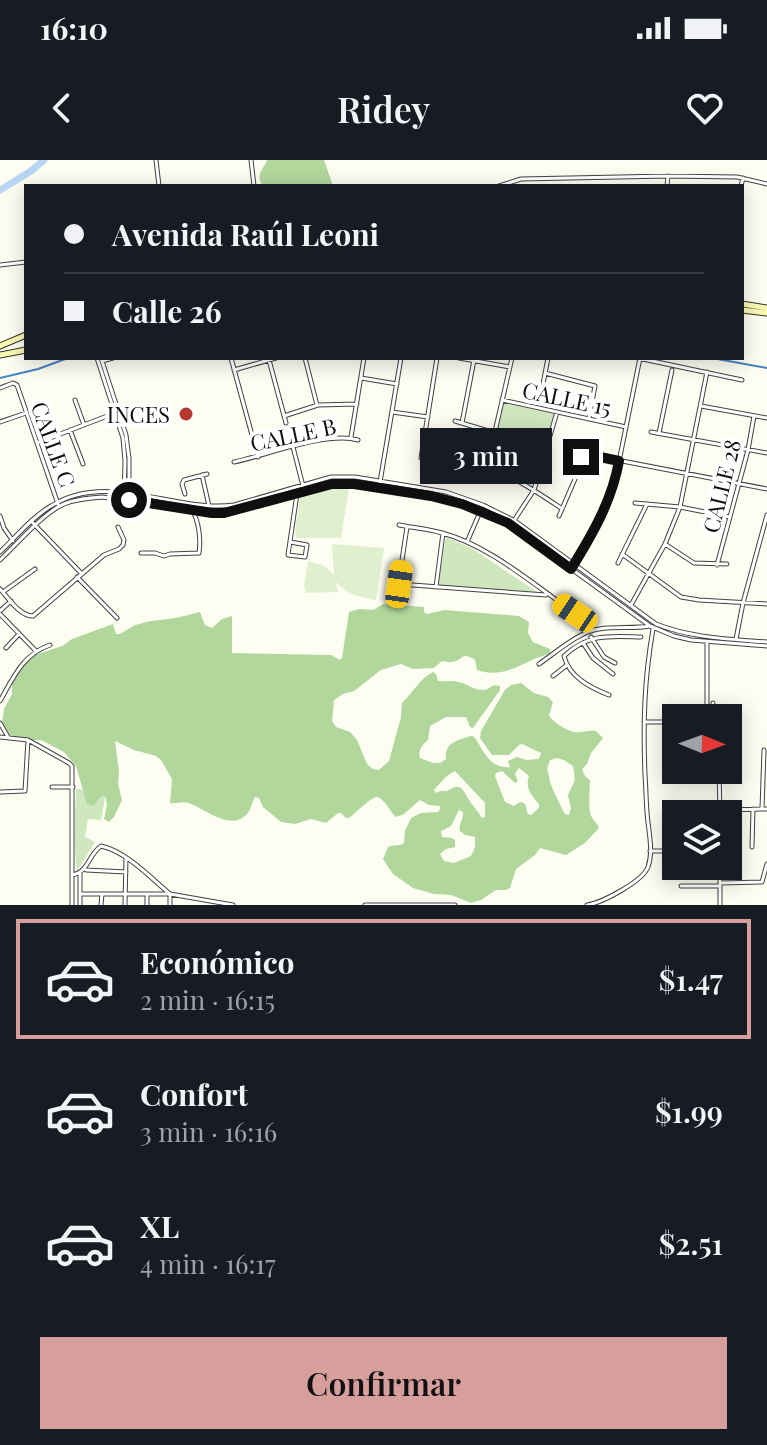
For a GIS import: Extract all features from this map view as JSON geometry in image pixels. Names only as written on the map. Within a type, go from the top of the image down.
[{"type":"main road","points":[[744,307],[767,310]]},
{"type":"main road","points":[[0,346],[24,336]]},
{"type":"main road","points":[[0,355],[24,350]]},
{"type":"street","points":[[156,160],[159,184]]},
{"type":"street","points":[[253,160],[254,184]]},
{"type":"street","points":[[667,184],[668,176]]},
{"type":"street","points":[[505,184],[521,179],[668,176],[743,178],[767,184]]},
{"type":"street","points":[[742,184],[743,178]]},
{"type":"street","points":[[0,265],[24,262]]},
{"type":"street","points":[[100,360],[123,438],[126,500]]},
{"type":"street","points":[[232,360],[258,457]]},
{"type":"street","points":[[234,370],[269,360],[286,423]]},
{"type":"street","points":[[306,360],[318,405]]},
{"type":"street","points":[[351,438],[364,360]]},
{"type":"street","points":[[379,488],[401,360]]},
{"type":"street","points":[[421,458],[437,360]]},
{"type":"street","points":[[462,423],[474,360],[510,367]]},
{"type":"street","points":[[487,466],[512,360]]},
{"type":"street","points":[[543,384],[548,360]]},
{"type":"street","points":[[571,569],[613,491],[639,360]]},
{"type":"street","points":[[649,360],[742,380]]},
{"type":"street","points":[[659,434],[672,370]]},
{"type":"street","points":[[631,606],[665,544],[680,507],[707,372]]},
{"type":"street","points":[[545,373],[592,384],[595,389],[589,419]]},
{"type":"street","points":[[361,378],[397,384]]},
{"type":"street","name":"CALLE C","points":[[0,388],[15,383],[58,504]]},
{"type":"street","points":[[75,400],[84,425]]},
{"type":"street","name":"CALLE 15","points":[[502,400],[626,427]]},
{"type":"street","points":[[284,416],[318,405],[357,404]]},
{"type":"street","points":[[701,406],[767,418]]},
{"type":"street","points":[[37,443],[117,412]]},
{"type":"street","points":[[392,412],[428,417]]},
{"type":"street","points":[[515,521],[534,490],[557,412]]},
{"type":"street","points":[[0,422],[26,413]]},
{"type":"street","name":"CALLE 28","points":[[717,565],[754,416]]},
{"type":"street","points":[[455,421],[495,433]]},
{"type":"street","points":[[70,430],[83,464]]},
{"type":"street","points":[[651,432],[767,453]]},
{"type":"street","name":"CALLE B","points":[[234,462],[327,439],[358,440]]},
{"type":"street","points":[[293,447],[305,492]]},
{"type":"street","points":[[423,449],[487,466],[563,509]]},
{"type":"street","points":[[559,516],[583,454],[767,489]]},
{"type":"street","points":[[185,494],[184,480],[204,475],[209,506]]},
{"type":"street","points":[[0,552],[43,511],[80,493],[103,490],[209,506],[234,505],[331,477],[355,477],[446,492],[515,521],[575,563],[653,626]]},
{"type":"street","points":[[0,560],[58,504],[85,498],[102,497],[216,513],[236,511],[332,484],[354,484],[431,496],[480,510],[508,523],[653,626],[674,636],[707,642],[767,644]]},
{"type":"street","points":[[290,542],[307,545],[305,557],[288,555],[297,494]]},
{"type":"street","points":[[635,503],[680,507],[730,517]]},
{"type":"street","points":[[618,563],[647,504]]},
{"type":"street","points":[[234,505],[236,511]]},
{"type":"street","points":[[467,542],[483,505]]},
{"type":"street","points":[[141,553],[164,556],[199,553],[196,516],[192,510]]},
{"type":"street","points":[[736,642],[743,603],[767,515]]},
{"type":"street","points":[[0,516],[4,528],[17,544]]},
{"type":"street","points":[[32,522],[81,573]]},
{"type":"street","points":[[399,525],[443,533],[467,542],[575,613]]},
{"type":"street","points":[[35,569],[1,590],[25,616],[33,616],[104,555],[119,549],[124,540],[118,527]]},
{"type":"street","points":[[397,593],[407,527]]},
{"type":"street","points":[[436,587],[443,533]]},
{"type":"street","points":[[665,544],[694,563],[727,564]]},
{"type":"street","points":[[622,554],[681,597],[767,604]]},
{"type":"street","points":[[77,577],[117,618]]},
{"type":"street","points":[[399,584],[549,596]]},
{"type":"street","points":[[11,601],[0,613],[36,651]]},
{"type":"street","points":[[587,905],[597,904],[620,891],[645,873],[648,866],[650,851],[643,722],[653,626]]},
{"type":"street","points":[[539,664],[573,640],[596,629],[653,626],[736,642]]},
{"type":"street","points":[[588,633],[604,657],[615,663]]},
{"type":"street","points":[[6,648],[19,634]]},
{"type":"street","points":[[609,695],[591,688],[567,665],[564,656],[583,643],[603,635],[641,637]]},
{"type":"street","points":[[707,642],[709,704]]},
{"type":"street","points":[[583,643],[593,658],[613,674]]},
{"type":"street","points":[[0,701],[20,666],[36,651],[50,645]]},
{"type":"street","points":[[553,676],[567,665]]},
{"type":"street","points":[[643,722],[662,722]]},
{"type":"street","points":[[0,723],[8,737]]},
{"type":"street","points":[[0,737],[28,740],[72,766],[72,905]]},
{"type":"street","points":[[0,792],[25,791],[28,740]]},
{"type":"street","points":[[742,810],[764,809],[764,750]]},
{"type":"street","points":[[52,787],[73,787]]},
{"type":"street","points":[[752,847],[753,809]]},
{"type":"street","points":[[80,905],[82,872],[101,846],[126,858],[170,894]]},
{"type":"street","points":[[650,851],[662,851]]},
{"type":"street","points":[[125,905],[126,858]]},
{"type":"street","points":[[681,886],[762,882],[767,864]]},
{"type":"street","points":[[72,875],[82,872],[126,872]]},
{"type":"street","points":[[720,880],[720,905]]},
{"type":"street","points":[[81,894],[170,894],[233,905]]},
{"type":"street","points":[[101,905],[102,894]]},
{"type":"street","points":[[170,894],[170,905]]},
{"type":"street","points":[[147,895],[147,905]]},
{"type":"street","points":[[197,899],[198,905]]},
{"type":"street","points":[[365,905],[455,905]]},
{"type":"green space","points":[[267,160],[324,160],[332,184],[262,184],[260,176]]},
{"type":"green space","points":[[503,403],[554,414],[532,486],[489,465]]},
{"type":"green space","points":[[334,488],[349,488],[341,538],[296,538],[300,497]]},
{"type":"green space","points":[[446,537],[473,549],[537,592],[438,585]]},
{"type":"green space","points":[[332,544],[384,548],[376,600],[354,595],[336,582],[338,592],[306,593],[304,585],[308,561],[323,565],[334,575]]},
{"type":"green space","points":[[383,604],[424,607],[427,614],[444,610],[519,616],[529,622],[528,633],[533,642],[550,649],[550,653],[498,672],[477,670],[475,660],[465,656],[456,661],[442,661],[434,668],[413,669],[401,664],[381,670],[354,691],[334,700],[332,721],[357,740],[367,764],[379,770],[389,761],[402,703],[433,672],[438,681],[456,681],[483,690],[497,685],[500,690],[473,728],[466,717],[446,717],[430,726],[420,758],[440,763],[446,759],[450,745],[472,736],[489,759],[502,767],[510,767],[508,761],[517,757],[539,759],[541,753],[522,744],[509,755],[492,755],[480,738],[505,690],[521,683],[553,702],[549,716],[560,726],[574,732],[596,731],[603,738],[582,769],[590,780],[590,812],[599,828],[585,843],[566,855],[540,848],[516,869],[510,888],[496,890],[471,903],[451,895],[413,888],[393,874],[383,859],[388,847],[404,843],[411,818],[421,813],[438,812],[440,806],[420,800],[396,817],[377,797],[349,818],[338,813],[326,823],[311,819],[295,824],[281,822],[255,797],[250,810],[241,819],[226,820],[189,803],[170,803],[172,779],[161,760],[115,741],[122,800],[109,822],[104,819],[106,798],[100,797],[94,806],[87,804],[76,766],[64,752],[41,740],[10,735],[2,723],[4,709],[12,694],[12,681],[26,661],[113,624],[116,634],[120,634],[135,625],[200,612],[205,625],[212,628],[222,619],[232,616],[232,653],[331,655],[340,660],[349,612],[373,610]],"holes":[[[557,758],[573,766],[574,781],[568,795],[569,815],[565,814],[550,782],[547,769],[550,760]],[[519,768],[529,776],[528,788],[539,804],[531,815],[523,803],[514,806],[505,802],[495,776],[502,771],[515,783],[518,781],[515,774]],[[455,771],[485,803],[485,817],[482,818],[461,788],[436,793],[434,790]],[[459,810],[463,812],[460,831],[475,837],[471,856],[454,863],[444,861],[440,854],[455,847],[455,840],[442,837],[441,831],[451,826]]]},
{"type":"green space","points":[[76,789],[84,790],[86,798],[103,796],[105,799],[101,820],[88,819],[85,837],[95,842],[77,871],[75,840]]},
{"type":"waterway","points":[[0,190],[44,160]]},
{"type":"waterway","points":[[0,378],[63,360]]},
{"type":"waterway","points":[[723,360],[767,368]]},
{"type":"place","name":"INCES","points":[[186,414]]},
{"type":"route","points":[[129,500],[224,513],[332,484],[354,484],[431,496],[480,510],[508,523],[571,569],[613,491],[619,461],[586,454],[581,457]]}]
